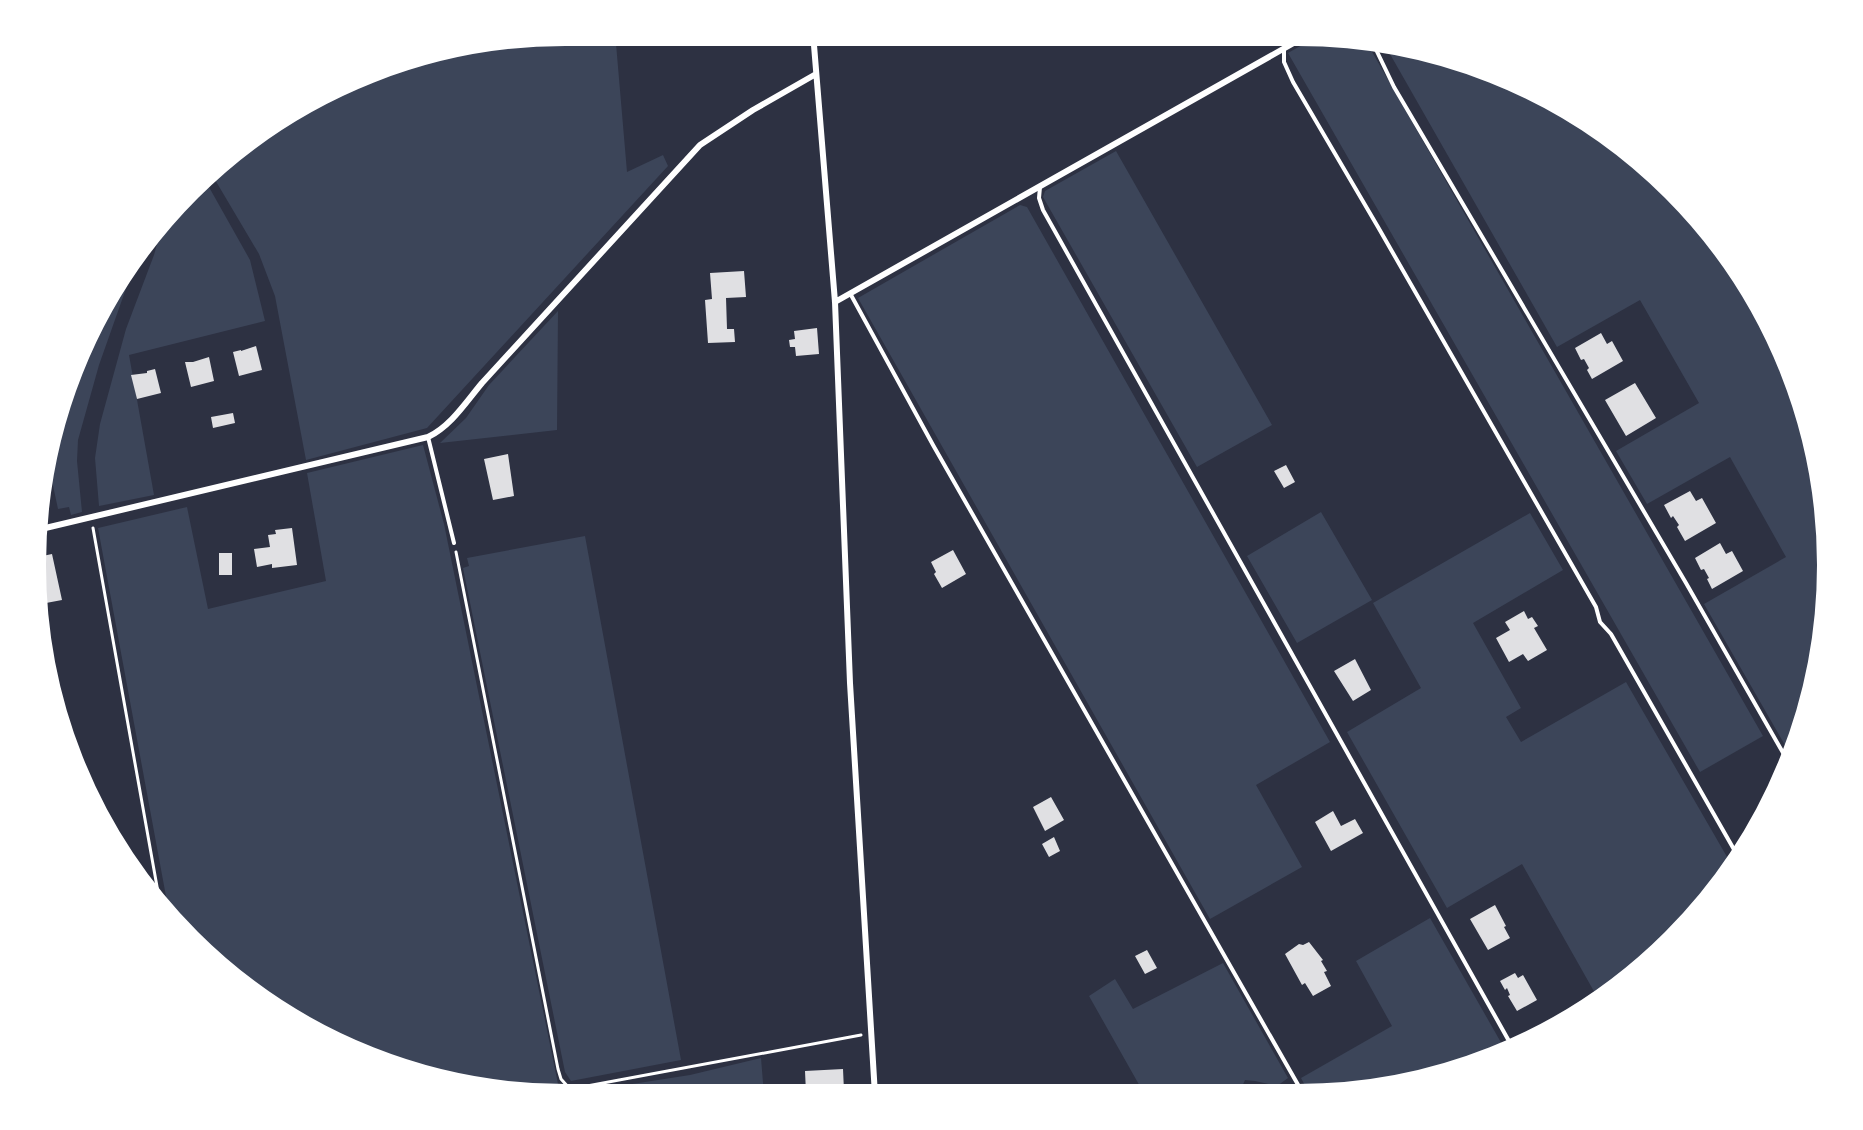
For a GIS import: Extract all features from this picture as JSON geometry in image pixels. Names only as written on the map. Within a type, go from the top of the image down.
[{"type":"street","points":[[814,42],[835,302],[850,671],[875,1088]]},
{"type":"street","points":[[835,302],[1296,42]]},
{"type":"street","points":[[43,529],[428,437],[436,433],[450,422],[482,383],[700,146],[753,110],[816,74]]},
{"type":"lane","points":[[1375,48],[1394,87],[1785,756]]},
{"type":"lane","points":[[1284,49],[1284,62],[1293,82],[1532,494],[1596,607],[1600,622],[1611,634],[1735,852]]},
{"type":"lane","points":[[1040,187],[1039,198],[1043,210],[1510,1043]]},
{"type":"lane","points":[[850,295],[933,445],[1300,1088]]},
{"type":"lane","points":[[428,437],[454,543]]},
{"type":"path","points":[[91,518],[158,893]]},
{"type":"path","points":[[454,543],[558,1069],[561,1079],[569,1088]]},
{"type":"path","points":[[575,1088],[871,1032]]},
{"type":"shaded area","points":[[616,42],[627,172],[663,155],[668,166],[427,428],[306,460],[275,296],[259,254],[214,178],[274,130],[334,96],[397,70],[463,52],[531,43]]},
{"type":"shaded area","points":[[1307,42],[1369,47],[1763,736],[1700,772],[1288,53]]},
{"type":"shaded area","points":[[1388,50],[1433,60],[1498,82],[1560,112],[1589,130],[1643,172],[1668,195],[1713,247],[1751,304],[1781,365],[1793,397],[1811,463],[1820,531],[1820,599],[1817,633],[1803,700],[1788,746],[1786,747],[1704,604],[1786,557],[1730,457],[1647,504],[1616,451],[1699,403],[1640,300],[1557,347]]},
{"type":"shaded area","points":[[1116,151],[1272,425],[1197,467],[1043,197],[1045,191]]},
{"type":"shaded area","points":[[207,184],[250,260],[265,321],[129,355],[154,495],[99,506],[95,458],[100,424],[126,329],[159,235]]},
{"type":"shaded area","points":[[1020,205],[1027,207],[1330,742],[1256,785],[1302,867],[1210,919],[858,298]]},
{"type":"shaded area","points":[[132,271],[99,365],[78,440],[77,461],[82,512],[71,515],[69,507],[58,509],[50,473],[70,397],[96,334]]},
{"type":"shaded area","points":[[558,311],[557,430],[440,443],[466,418],[489,385]]},
{"type":"shaded area","points":[[423,445],[444,524],[558,1084],[544,1087],[531,1087],[463,1078],[397,1060],[334,1034],[274,1000],[247,980],[195,935],[168,904],[98,528],[187,507],[208,609],[326,581],[307,473]]},
{"type":"shaded area","points":[[1321,512],[1372,600],[1297,643],[1247,556]]},
{"type":"shaded area","points":[[1530,513],[1563,570],[1473,623],[1521,708],[1506,717],[1521,742],[1626,682],[1729,861],[1668,935],[1596,995],[1522,864],[1447,908],[1347,732],[1421,688],[1373,603]]},
{"type":"shaded area","points":[[585,536],[681,1060],[571,1081],[565,1072],[463,568],[469,566],[467,558]]},
{"type":"shaded area","points":[[1430,918],[1503,1046],[1466,1060],[1400,1078],[1366,1084],[1306,1088],[1301,1078],[1392,1026],[1356,961]]},
{"type":"shaded area","points":[[1223,963],[1288,1078],[1277,1086],[1245,1080],[1241,1088],[1141,1088],[1089,996],[1115,979],[1133,1009]]},
{"type":"shaded area","points":[[761,1058],[763,1088],[607,1088],[690,1075]]},
{"type":"building","points":[[744,271],[746,297],[726,298],[727,329],[734,329],[735,342],[708,343],[705,300],[712,299],[710,273]]},
{"type":"building","points":[[817,328],[819,354],[796,356],[795,347],[790,347],[789,340],[795,339],[794,331]]},
{"type":"building","points":[[1601,333],[1607,344],[1612,341],[1623,361],[1592,379],[1587,370],[1589,368],[1584,359],[1581,360],[1575,348]]},
{"type":"building","points":[[256,346],[262,370],[239,376],[233,352]]},
{"type":"building","points":[[209,357],[214,381],[191,387],[185,362]]},
{"type":"building","points":[[155,369],[161,393],[137,399],[131,375],[147,373]]},
{"type":"building","points":[[1635,383],[1656,418],[1626,436],[1605,400]]},
{"type":"building","points":[[233,413],[235,423],[213,428],[211,417]]},
{"type":"building","points":[[508,454],[514,496],[493,500],[484,459]]},
{"type":"building","points":[[1286,465],[1295,482],[1284,488],[1274,471]]},
{"type":"building","points":[[1690,491],[1696,501],[1702,498],[1716,523],[1685,541],[1677,527],[1679,525],[1673,516],[1671,518],[1664,505]]},
{"type":"building","points":[[292,528],[297,565],[272,568],[272,564],[257,567],[254,549],[270,547],[268,535],[276,534],[275,530]]},
{"type":"building","points":[[1720,543],[1726,554],[1732,551],[1743,571],[1712,589],[1707,579],[1709,578],[1704,569],[1701,570],[1695,558]]},
{"type":"building","points":[[953,550],[966,574],[942,588],[934,574],[936,572],[931,562]]},
{"type":"building","points":[[219,553],[232,553],[232,575],[219,575]]},
{"type":"building","points":[[52,554],[62,600],[46,603],[43,590],[42,556]]},
{"type":"building","points":[[1524,611],[1528,619],[1532,617],[1538,626],[1534,628],[1547,650],[1528,661],[1523,654],[1509,662],[1496,638],[1510,630],[1505,622]]},
{"type":"building","points":[[1355,659],[1371,690],[1353,701],[1334,671]]},
{"type":"building","points":[[1051,797],[1064,820],[1045,831],[1033,807]]},
{"type":"building","points":[[1333,811],[1341,826],[1355,819],[1363,833],[1331,851],[1315,822]]},
{"type":"building","points":[[1054,837],[1060,851],[1049,857],[1042,844]]},
{"type":"building","points":[[1495,905],[1510,938],[1488,950],[1470,919]]},
{"type":"building","points":[[1309,942],[1323,960],[1321,961],[1327,971],[1324,972],[1331,986],[1313,996],[1305,983],[1302,985],[1285,954],[1299,944]]},
{"type":"building","points":[[1147,950],[1157,968],[1145,974],[1135,956]]},
{"type":"building","points":[[1515,973],[1518,978],[1523,975],[1537,1000],[1517,1011],[1508,996],[1510,995],[1507,988],[1505,990],[1500,981]]},
{"type":"building","points":[[843,1069],[844,1088],[806,1088],[805,1071]]}]
